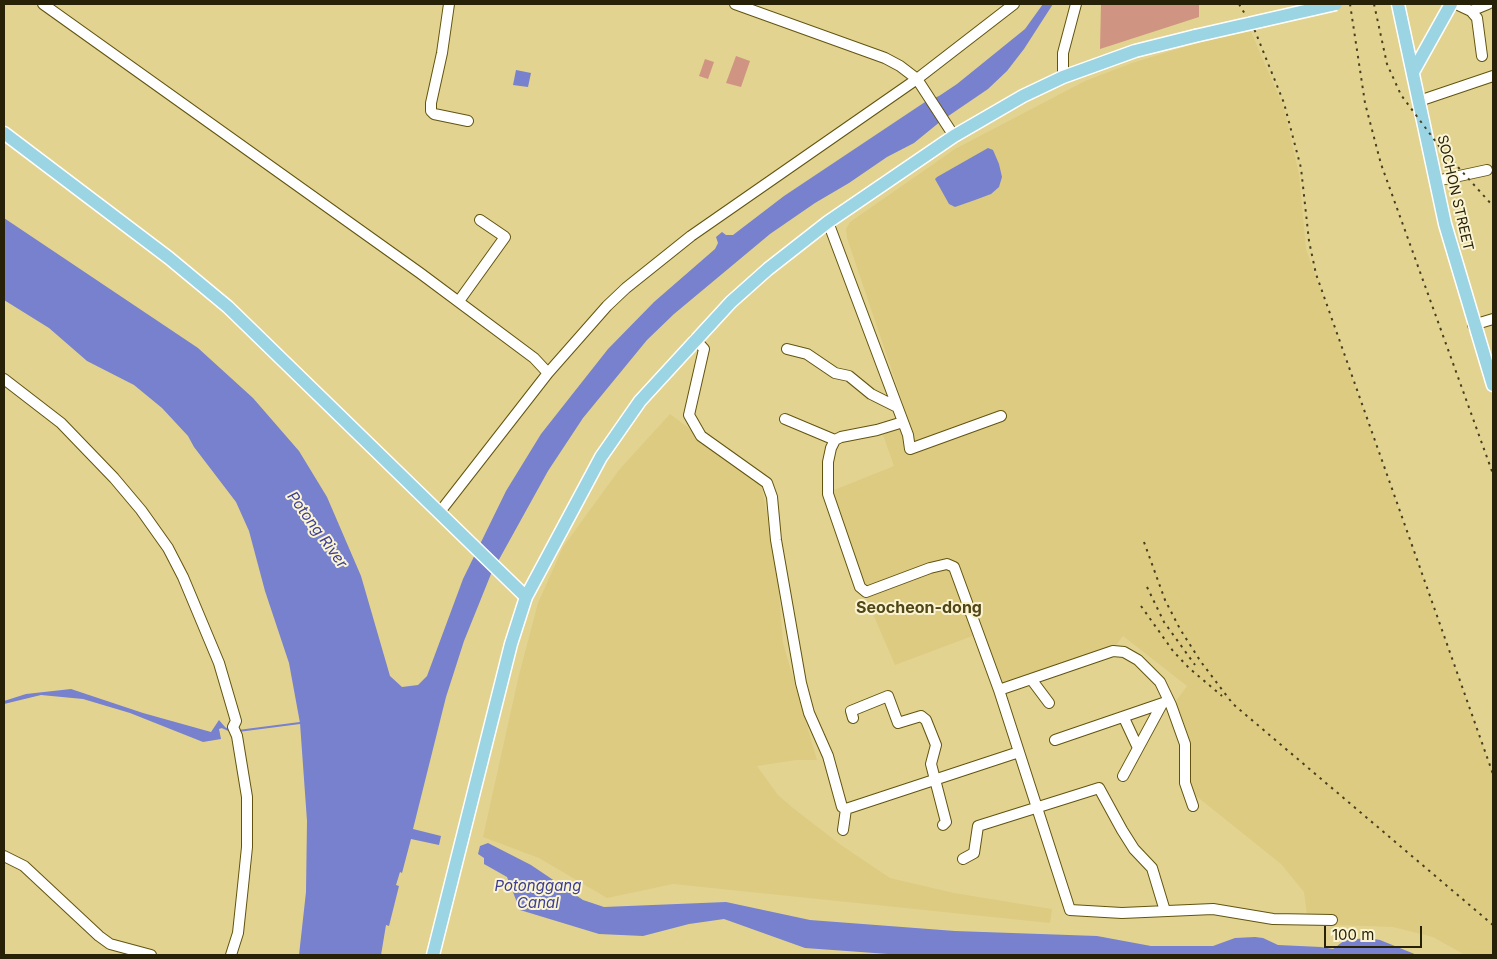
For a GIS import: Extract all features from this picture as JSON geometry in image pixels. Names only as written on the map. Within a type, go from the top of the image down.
[{"type":"main road","points":[[433,955],[511,644],[526,597],[601,458],[640,401],[731,302],[828,222],[954,136],[1023,96],[1063,77],[1135,51],[1336,4]]},
{"type":"main road","name":"SOCHON STREET","points":[[1398,4],[1445,224],[1473,325],[1493,385]]},
{"type":"main road","points":[[1413,72],[1451,4]]},
{"type":"main road","points":[[4,133],[169,258],[255,330],[526,597]]},
{"type":"street","points":[[43,4],[459,301],[534,358],[548,373]]},
{"type":"street","points":[[449,4],[431,111],[434,114],[468,121]]},
{"type":"street","points":[[735,4],[885,58],[917,79],[954,136]]},
{"type":"street","points":[[442,516],[548,373],[607,306],[691,236],[917,79],[1014,4]]},
{"type":"street","points":[[1063,77],[1063,53],[1076,4]]},
{"type":"street","points":[[1456,4],[1471,11],[1477,18],[1482,56]]},
{"type":"street","points":[[1471,11],[1488,4]]},
{"type":"street","points":[[1419,101],[1493,76]]},
{"type":"street","points":[[1436,181],[1486,170]]},
{"type":"street","points":[[459,301],[505,237],[480,220]]},
{"type":"street","points":[[828,222],[902,422],[910,449],[1001,416]]},
{"type":"street","points":[[1473,325],[1493,319]]},
{"type":"street","points":[[696,339],[704,349],[689,415],[701,436],[767,484],[772,497],[776,540],[801,683],[809,713],[835,780],[839,804],[846,809]]},
{"type":"street","points":[[787,349],[807,354],[835,374],[849,376],[871,394],[895,406]]},
{"type":"street","points":[[4,379],[61,424],[114,478],[168,548],[183,577],[219,663],[236,721],[235,731],[247,797],[247,847],[238,933],[231,955]]},
{"type":"street","points":[[785,419],[835,440]]},
{"type":"street","points":[[902,422],[835,440],[828,462],[828,494],[860,588],[866,592],[939,566],[947,564],[954,567],[999,690],[1070,910],[1122,913],[1213,909],[1272,919],[1332,920]]},
{"type":"street","points":[[999,690],[1112,651],[1124,652],[1138,660],[1160,682],[1165,702],[1184,744],[1185,783],[1193,806]]},
{"type":"street","points":[[1031,679],[1050,703]]},
{"type":"street","points":[[853,718],[851,711],[888,696],[898,723],[921,716],[926,720],[936,746],[930,764],[946,822],[943,826]]},
{"type":"street","points":[[1055,740],[1124,718],[1165,702]]},
{"type":"street","points":[[1123,776],[1165,702]]},
{"type":"street","points":[[1124,718],[1138,748]]},
{"type":"street","points":[[846,809],[1019,752]]},
{"type":"street","points":[[963,859],[974,853],[978,826],[1099,788],[1134,849],[1152,868],[1165,911]]},
{"type":"street","points":[[843,830],[846,809]]},
{"type":"street","points":[[4,856],[24,866],[110,944],[151,955]]},
{"type":"shaded area","points":[[1101,4],[1199,4],[1199,17],[1100,49]]},
{"type":"shaded area","points":[[1249,27],[1284,108],[1299,174],[1306,249],[1493,775],[1493,955],[1465,955],[1433,937],[1393,927],[1308,924],[1304,892],[1281,864],[1190,791],[1173,705],[1187,686],[1123,636],[1116,645],[1118,648],[1001,686],[975,635],[895,665],[867,600],[832,497],[834,490],[894,466],[882,432],[909,421],[847,238],[846,229],[850,222],[955,149],[1085,81],[1132,63]]},
{"type":"shaded area","points":[[736,56],[750,61],[741,87],[726,83]]},
{"type":"shaded area","points":[[705,59],[714,62],[708,79],[699,76]]},
{"type":"shaded area","points":[[670,414],[761,483],[777,569],[783,643],[817,760],[796,760],[757,766],[778,795],[841,845],[890,878],[954,893],[1052,909],[1050,923],[673,884],[607,898],[539,858],[483,837],[519,675],[538,603],[563,547],[619,470]]},
{"type":"water","name":"Potong River","points":[[1043,4],[1053,4],[1024,49],[1007,71],[988,89],[941,121],[914,143],[887,157],[770,234],[674,314],[647,340],[583,418],[548,471],[491,574],[464,641],[446,697],[413,829],[441,836],[439,845],[411,839],[402,873],[400,872],[396,885],[399,886],[389,926],[386,925],[381,955],[299,955],[306,892],[307,821],[300,723],[289,663],[265,591],[249,531],[236,502],[194,447],[188,436],[162,408],[134,385],[87,361],[49,328],[4,300],[4,218],[198,348],[253,398],[299,451],[327,497],[361,576],[390,676],[402,687],[418,685],[427,676],[463,579],[506,491],[541,434],[608,349],[654,302],[715,249],[718,243],[716,237],[722,232],[726,235],[733,235],[784,196],[925,102],[939,96],[957,84],[1025,29]]},
{"type":"water","points":[[516,70],[531,73],[528,87],[513,85]]},
{"type":"water","points":[[988,148],[993,150],[999,164],[1002,177],[999,187],[991,194],[955,207],[949,204],[935,179]]},
{"type":"water","points":[[71,689],[143,713],[211,732],[219,720],[225,727],[219,729],[221,739],[203,742],[130,713],[83,699],[41,695],[4,704],[4,701],[26,694]]},
{"type":"water","name":"Potonggang Canal","points":[[488,843],[531,865],[583,900],[604,907],[726,902],[810,920],[955,931],[1097,936],[1151,946],[1213,946],[1235,938],[1255,937],[1263,938],[1278,945],[1333,949],[1345,940],[1368,938],[1380,940],[1417,955],[902,955],[805,948],[724,919],[689,924],[643,936],[599,934],[520,910],[507,877],[484,864],[484,858],[478,854],[480,846]]},
{"type":"waterway","points":[[238,731],[300,723]]},
{"type":"waterway","points":[[222,727],[231,731]]},
{"type":"railway","points":[[1239,4],[1255,31],[1284,103],[1301,168],[1309,241],[1316,274],[1493,774]]},
{"type":"railway","points":[[1350,4],[1365,103],[1381,164],[1493,474]]},
{"type":"railway","points":[[1374,4],[1387,64],[1401,95],[1439,146],[1493,206]]},
{"type":"railway","points":[[1144,542],[1165,600],[1180,629],[1201,662],[1233,704],[1493,925]]},
{"type":"railway","points":[[1147,587],[1164,622],[1195,665]]},
{"type":"railway","points":[[1141,606],[1173,651],[1189,668],[1222,696]]},
{"type":"district","name":"Seocheon-dong","points":[[919,608]]}]
